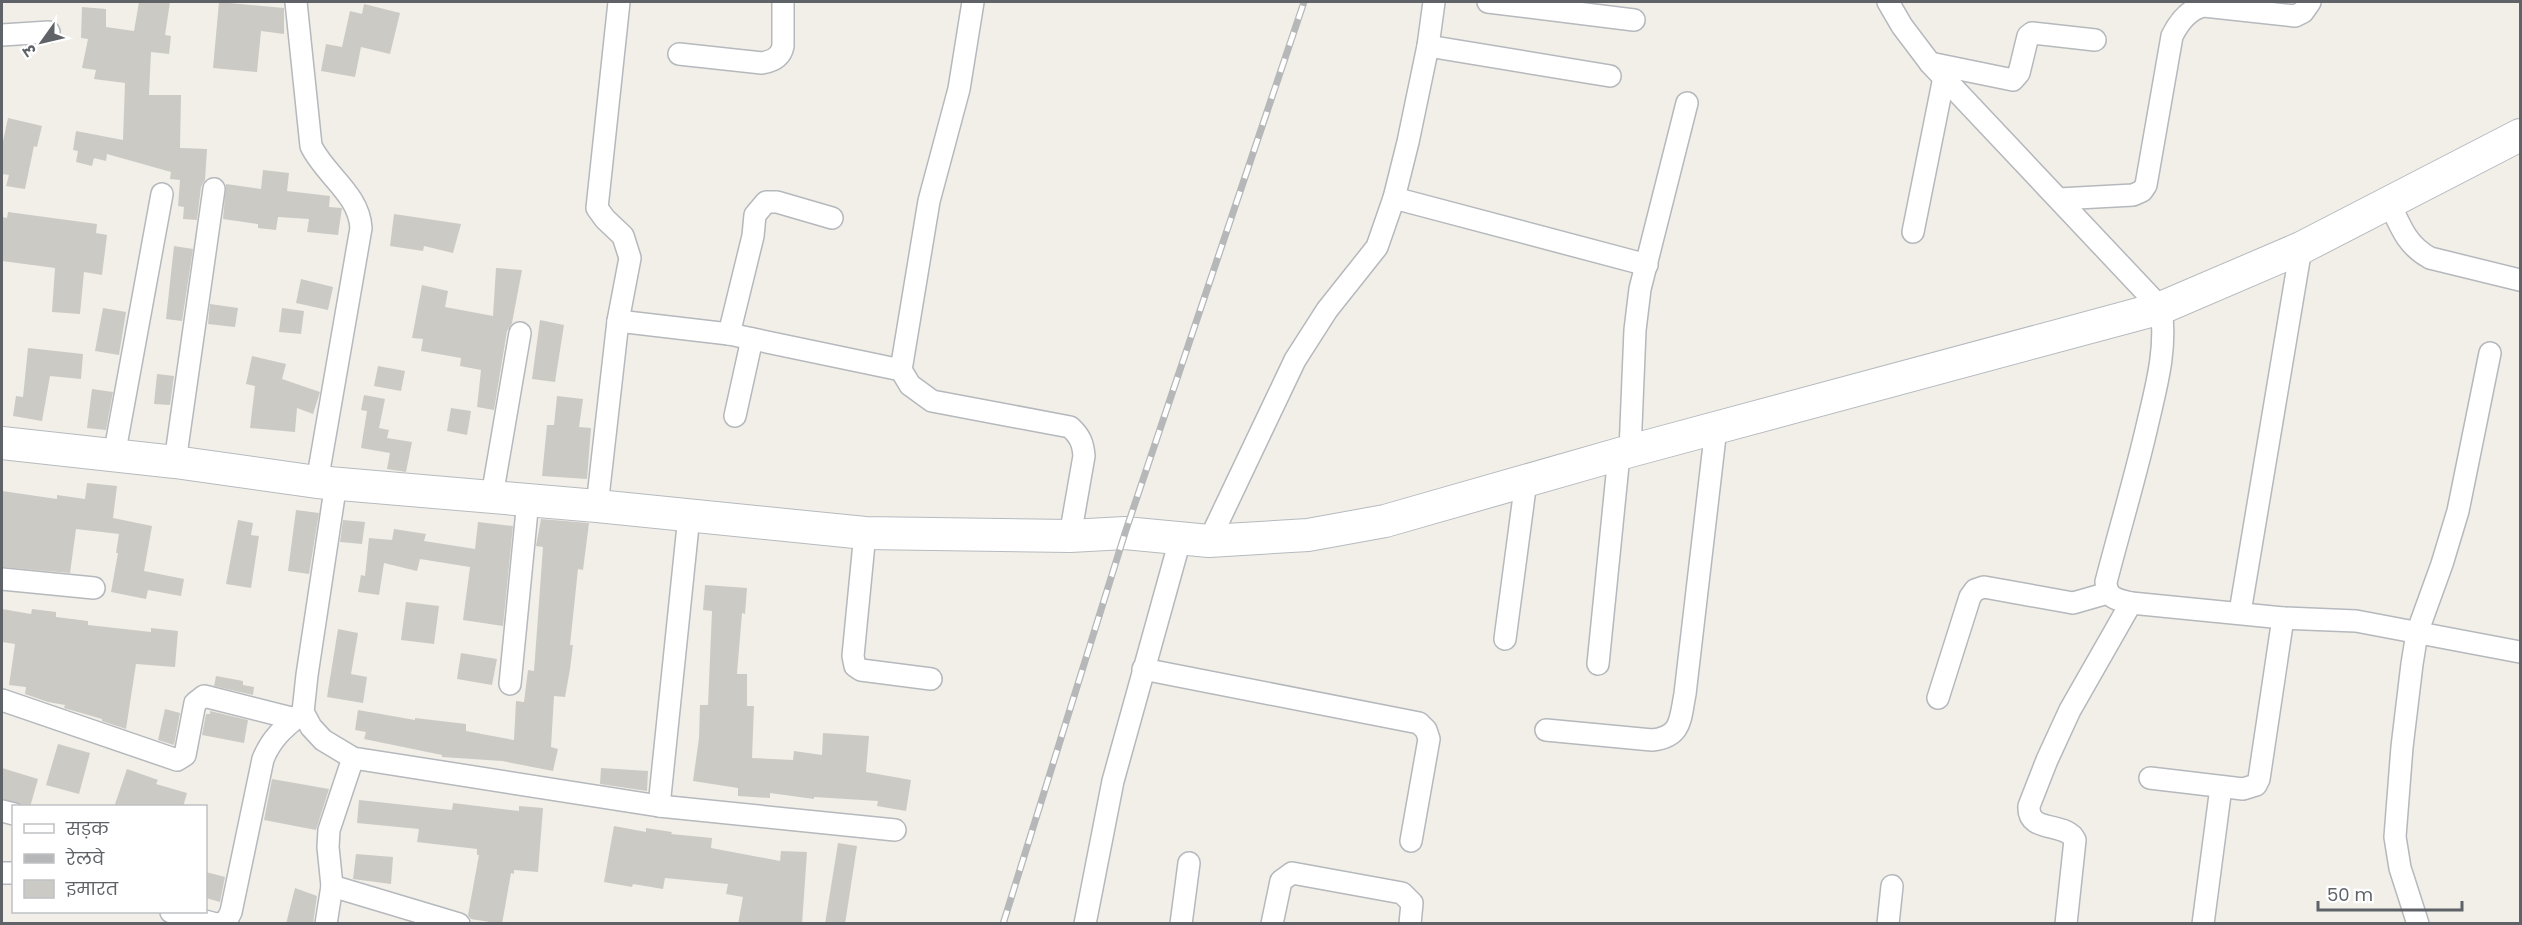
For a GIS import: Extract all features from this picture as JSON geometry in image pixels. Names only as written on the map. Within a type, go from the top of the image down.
[{"type":"main road","points":[[2,443],[327,482],[865,533],[1070,536],[1125,533],[1195,541],[1308,535],[1385,521],[1624,453],[2161,309],[2301,248],[2520,135]]},
{"type":"street","points":[[175,913],[218,924],[227,920],[231,912],[263,759],[278,732],[299,715],[307,675],[327,482],[361,228],[357,209],[351,198],[315,155],[311,146],[296,2]]},
{"type":"street","points":[[597,506],[618,321],[629,269],[629,250],[623,236],[600,214],[597,203],[619,2]]},
{"type":"street","points":[[679,54],[762,63],[772,61],[782,52],[783,2]]},
{"type":"street","points":[[973,2],[959,89],[929,201],[901,370],[910,385],[932,401],[1070,427],[1079,436],[1084,456],[1070,536]]},
{"type":"street","points":[[1084,924],[1113,781],[1143,669],[1195,541],[1295,360],[1327,310],[1377,247],[1394,198],[1408,142],[1428,46],[1434,2]]},
{"type":"street","points":[[1488,2],[1634,20]]},
{"type":"street","points":[[1888,2],[1902,26],[1937,70],[2161,309],[2164,329],[2159,373],[2139,461],[2106,582],[2108,593],[2117,600],[2131,603],[2283,618],[2356,621],[2520,652]]},
{"type":"street","points":[[2059,199],[2133,195],[2142,191],[2146,185],[2172,36],[2177,25],[2197,7],[2295,16],[2303,12],[2310,2]]},
{"type":"street","points":[[2,35],[49,32]]},
{"type":"street","points":[[1937,70],[2013,80],[2019,74],[2028,36],[2032,33],[2095,40]]},
{"type":"street","points":[[1428,46],[1610,76]]},
{"type":"street","points":[[1913,232],[1937,70]]},
{"type":"street","points":[[1598,664],[1624,453],[1637,308],[1688,103]]},
{"type":"street","points":[[175,462],[214,189]]},
{"type":"street","points":[[114,456],[162,194]]},
{"type":"street","points":[[1394,198],[1647,265]]},
{"type":"street","points":[[729,334],[753,236],[755,214],[760,208],[766,202],[777,202],[832,218]]},
{"type":"street","points":[[2389,202],[2405,237],[2419,252],[2430,258],[2520,280]]},
{"type":"street","points":[[2240,612],[2301,248]]},
{"type":"street","points":[[618,321],[729,334],[901,370]]},
{"type":"street","points":[[492,496],[520,333]]},
{"type":"street","points":[[735,416],[752,339]]},
{"type":"street","points":[[2418,924],[2400,868],[2396,837],[2402,747],[2417,633],[2458,511],[2490,353]]},
{"type":"street","points":[[1546,730],[1652,740],[1665,739],[1679,725],[1686,694],[1716,428]]},
{"type":"street","points":[[1505,639],[1526,481]]},
{"type":"street","points":[[510,684],[528,500]]},
{"type":"street","points":[[659,806],[689,516]]},
{"type":"street","points":[[865,533],[853,656],[855,666],[861,670],[931,679]]},
{"type":"street","points":[[2,579],[94,588]]},
{"type":"street","points":[[1938,698],[1970,597],[1975,590],[1984,587],[2073,603],[2108,593]]},
{"type":"street","points":[[2066,924],[2075,840],[2070,832],[2034,821],[2028,814],[2029,806],[2070,710],[2131,603]]},
{"type":"street","points":[[2150,778],[2252,789],[2259,779],[2283,618]]},
{"type":"street","points":[[1143,669],[1419,723],[1426,730],[1429,739],[1411,841]]},
{"type":"street","points":[[2,700],[177,760],[185,755],[195,703],[204,696],[299,715],[323,740],[353,758],[659,806],[895,830]]},
{"type":"street","points":[[327,924],[332,886],[328,847],[329,830],[353,758]]},
{"type":"street","points":[[2203,924],[2221,787]]},
{"type":"street","points":[[1180,924],[1189,863]]},
{"type":"street","points":[[1272,924],[1281,881],[1292,873],[1402,894],[1412,903],[1410,924]]},
{"type":"street","points":[[332,886],[459,924]]},
{"type":"street","points":[[1888,924],[1892,886]]},
{"type":"building","points":[[139,2],[170,2],[165,35],[171,36],[169,54],[151,52],[149,95],[181,95],[180,148],[207,149],[205,180],[201,187],[197,220],[183,219],[184,207],[178,206],[180,180],[170,179],[171,172],[107,154],[106,161],[94,158],[92,166],[76,162],[78,151],[73,150],[76,131],[123,140],[125,83],[94,79],[96,70],[82,68],[88,39],[81,38],[82,7],[106,9],[106,27],[134,31]]},
{"type":"building","points":[[219,2],[284,8],[284,34],[261,31],[257,72],[213,68]]},
{"type":"building","points":[[364,4],[400,13],[390,54],[361,47],[355,77],[321,71],[326,44],[342,47],[350,11],[362,14]]},
{"type":"building","points":[[8,118],[42,126],[37,147],[34,146],[25,189],[6,186],[9,175],[2,174],[2,146]]},
{"type":"building","points":[[263,170],[289,173],[287,191],[330,196],[329,207],[342,208],[338,235],[307,232],[309,219],[278,217],[276,230],[258,228],[258,224],[223,219],[226,184],[261,189]]},
{"type":"building","points":[[8,212],[97,224],[96,233],[107,235],[102,275],[84,272],[80,314],[52,312],[55,268],[2,261],[2,217],[7,218]]},
{"type":"building","points":[[394,214],[461,224],[453,253],[424,246],[423,251],[390,246]]},
{"type":"building","points":[[174,246],[193,249],[182,321],[166,319]]},
{"type":"building","points":[[496,268],[522,270],[512,323],[507,331],[494,410],[477,407],[481,370],[460,366],[461,358],[421,351],[423,339],[412,338],[422,285],[448,291],[445,307],[493,316]]},
{"type":"building","points":[[301,279],[333,287],[328,310],[296,303]]},
{"type":"building","points":[[210,304],[238,308],[235,327],[208,324]]},
{"type":"building","points":[[103,308],[126,312],[119,355],[95,351]]},
{"type":"building","points":[[282,308],[304,311],[301,334],[279,332]]},
{"type":"building","points":[[540,320],[564,325],[555,382],[532,379]]},
{"type":"building","points":[[28,348],[83,354],[81,379],[50,376],[42,421],[13,416],[16,396],[23,397]]},
{"type":"building","points":[[252,356],[286,364],[282,379],[320,392],[313,414],[297,408],[295,432],[250,428],[255,386],[246,384]]},
{"type":"building","points":[[378,366],[405,371],[401,391],[374,386]]},
{"type":"building","points":[[157,374],[174,376],[170,405],[154,404]]},
{"type":"building","points":[[92,389],[113,392],[106,430],[87,428]]},
{"type":"building","points":[[364,395],[385,399],[379,428],[389,430],[387,438],[412,442],[406,472],[387,469],[390,453],[361,448],[367,411],[361,410]]},
{"type":"building","points":[[557,396],[583,399],[579,427],[591,428],[587,479],[542,476],[547,425],[554,425]]},
{"type":"building","points":[[451,408],[471,411],[467,435],[447,431]]},
{"type":"building","points":[[87,483],[117,486],[113,518],[152,526],[144,571],[184,579],[181,596],[148,590],[146,599],[111,592],[119,534],[76,529],[70,573],[2,567],[2,491],[57,499],[57,495],[85,499]]},
{"type":"building","points":[[296,510],[319,513],[309,574],[288,571]]},
{"type":"building","points":[[541,519],[589,523],[583,570],[578,569],[570,645],[573,645],[565,697],[554,696],[551,747],[558,749],[553,771],[502,761],[442,757],[442,755],[364,739],[366,732],[355,730],[358,710],[415,720],[415,718],[466,724],[466,731],[514,740],[516,701],[524,702],[528,670],[534,671],[543,547],[536,546]]},
{"type":"building","points":[[238,520],[253,523],[251,535],[259,536],[251,588],[226,584]]},
{"type":"building","points":[[343,520],[365,522],[362,544],[340,542]]},
{"type":"building","points":[[478,522],[513,526],[503,626],[463,620],[470,567],[420,559],[417,571],[384,563],[379,595],[358,592],[361,575],[365,576],[369,538],[392,540],[394,529],[426,534],[424,541],[475,549]]},
{"type":"building","points":[[705,585],[747,588],[745,614],[742,613],[737,674],[747,674],[747,706],[754,706],[752,758],[793,760],[794,751],[822,755],[823,733],[869,736],[866,772],[911,780],[906,811],[877,806],[878,801],[814,797],[814,799],[770,793],[770,798],[738,796],[738,788],[693,781],[699,738],[700,705],[708,705],[712,611],[703,610]]},
{"type":"building","points":[[406,602],[439,606],[434,644],[401,640]]},
{"type":"building","points":[[2,609],[31,614],[32,609],[56,612],[56,617],[88,621],[88,625],[151,632],[151,628],[178,631],[175,667],[136,664],[126,729],[102,721],[102,719],[64,708],[65,705],[25,694],[26,687],[9,685],[15,644],[2,642]]},
{"type":"building","points":[[338,629],[358,633],[351,674],[367,677],[363,703],[327,697]]},
{"type":"building","points":[[461,653],[497,659],[492,685],[457,679]]},
{"type":"building","points":[[216,676],[243,681],[243,685],[254,687],[253,695],[214,686]]},
{"type":"building","points":[[165,709],[180,713],[174,745],[158,740]]},
{"type":"building","points":[[210,711],[248,720],[244,743],[202,735],[206,714],[210,714]]},
{"type":"building","points":[[58,744],[90,753],[79,794],[46,785]]},
{"type":"building","points":[[2,768],[38,779],[31,805],[2,799]]},
{"type":"building","points":[[601,768],[648,771],[647,791],[600,784]]},
{"type":"building","points":[[127,769],[158,780],[156,784],[187,793],[184,805],[115,805]]},
{"type":"building","points":[[272,779],[329,789],[316,830],[264,820]]},
{"type":"building","points":[[359,800],[452,810],[453,803],[519,811],[519,806],[543,808],[538,872],[514,870],[514,874],[511,873],[502,924],[471,919],[468,915],[479,855],[477,855],[477,849],[417,842],[419,829],[357,823]]},
{"type":"building","points":[[614,826],[646,832],[646,828],[672,832],[671,834],[712,838],[711,848],[780,861],[781,851],[807,852],[802,924],[738,924],[743,897],[726,894],[728,884],[665,878],[663,889],[604,882]]},
{"type":"building","points":[[838,843],[857,846],[845,924],[825,924]]},
{"type":"building","points":[[356,854],[393,857],[391,884],[353,879]]},
{"type":"building","points":[[207,872],[225,877],[220,902],[207,898]]},
{"type":"building","points":[[295,888],[317,896],[313,924],[286,924]]},
{"type":"railway","points":[[1003,924],[1125,533],[1304,2]]}]
